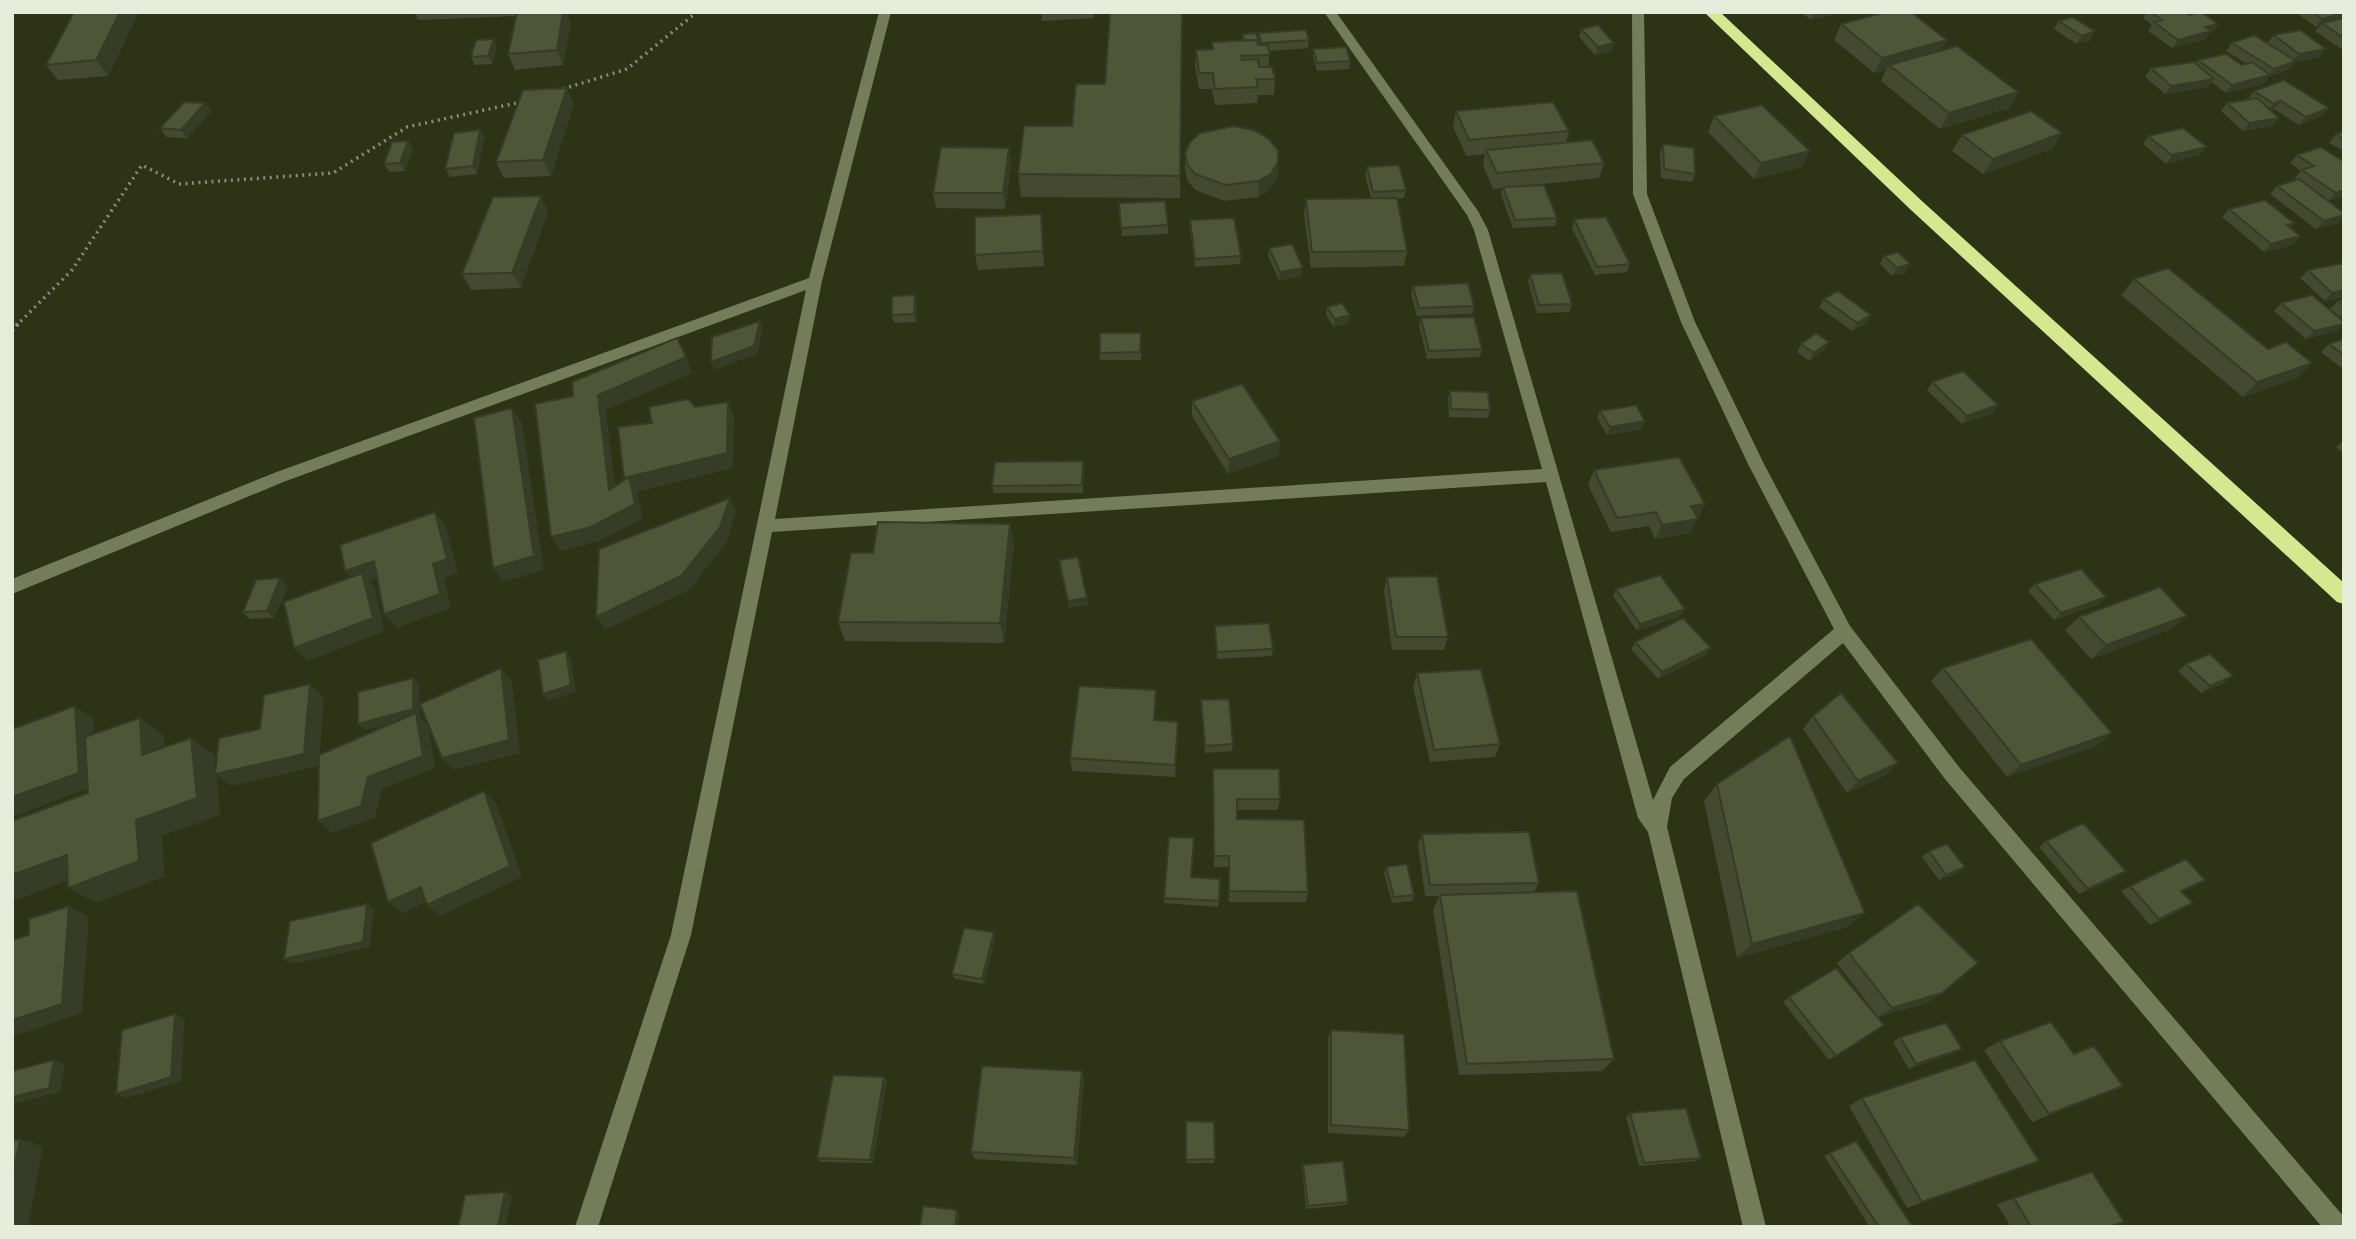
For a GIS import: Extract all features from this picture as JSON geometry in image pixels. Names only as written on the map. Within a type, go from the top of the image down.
[{"type":"highway","points":[[1711,12],[1917,206],[2344,596]]},
{"type":"street","points":[[586,1227],[681,935],[815,281],[885,12]]},
{"type":"street","points":[[1330,12],[1474,214],[1481,230],[1648,818],[1657,827]]},
{"type":"street","points":[[1638,12],[1640,194],[1688,322],[1756,464],[1844,631],[1952,773],[2337,1227]]},
{"type":"street","points":[[12,587],[280,477],[815,281]]},
{"type":"street","points":[[765,526],[1552,475]]},
{"type":"street","points":[[1755,1227],[1657,827],[1663,796],[1676,773],[1844,631]]},
{"type":"path","points":[[553,93],[627,69],[696,12]]},
{"type":"path","points":[[12,330],[72,270],[142,165],[179,184],[333,173],[407,127],[528,101]]},
{"type":"building","points":[[74,12],[120,12],[96,60],[46,65]]},
{"type":"building","points":[[517,12],[563,12],[557,50],[508,54]]},
{"type":"building","points":[[1110,12],[1182,12],[1180,176],[1018,174],[1024,126],[1072,126],[1076,84],[1105,84]]},
{"type":"building","points":[[1886,12],[1911,12],[1947,40],[1882,58],[1841,24]]},
{"type":"building","points":[[2151,12],[2186,12],[2189,15],[2201,12],[2218,24],[2205,27],[2211,31],[2178,40],[2154,22],[2162,20]]},
{"type":"building","points":[[2313,12],[2344,12],[2344,13],[2322,19]]},
{"type":"building","points":[[2072,17],[2095,31],[2082,36],[2059,21]]},
{"type":"building","points":[[2344,18],[2344,38],[2322,23]]},
{"type":"building","points":[[1598,25],[1614,43],[1598,47],[1581,29]]},
{"type":"building","points":[[1306,30],[1309,40],[1261,43],[1259,33]]},
{"type":"building","points":[[2300,30],[2326,49],[2299,54],[2274,35]]},
{"type":"building","points":[[1256,33],[1259,43],[1257,40],[1244,40],[1243,34]]},
{"type":"building","points":[[2254,35],[2296,61],[2274,69],[2232,43]]},
{"type":"building","points":[[494,39],[488,56],[471,57],[476,40]]},
{"type":"building","points":[[1257,40],[1258,45],[1268,45],[1270,55],[1241,56],[1242,60],[1258,59],[1259,67],[1272,67],[1275,79],[1256,79],[1258,87],[1215,89],[1213,73],[1199,73],[1196,50],[1213,49],[1212,42]]},
{"type":"building","points":[[1957,46],[2018,92],[1949,113],[1889,65]]},
{"type":"building","points":[[1346,47],[1350,61],[1317,63],[1313,49]]},
{"type":"building","points":[[2226,54],[2242,65],[2252,62],[2270,75],[2232,85],[2198,60]]},
{"type":"building","points":[[2194,62],[2214,79],[2171,86],[2151,68]]},
{"type":"building","points":[[2284,80],[2329,108],[2306,117],[2281,101],[2274,104],[2254,91]]},
{"type":"building","points":[[567,88],[543,160],[496,162],[523,90]]},
{"type":"building","points":[[2257,98],[2279,118],[2249,123],[2227,103]]},
{"type":"building","points":[[184,102],[205,103],[181,130],[160,128]]},
{"type":"building","points":[[1553,102],[1569,131],[1469,140],[1456,111]]},
{"type":"building","points":[[1762,105],[1810,151],[1761,163],[1714,116]]},
{"type":"building","points":[[2031,111],[2062,133],[1993,159],[1962,135]]},
{"type":"building","points":[[1234,126],[1253,130],[1268,138],[1278,150],[1278,162],[1271,174],[1259,181],[1225,185],[1195,174],[1187,164],[1185,153],[1190,142],[1200,133]]},
{"type":"building","points":[[2183,128],[2207,147],[2172,155],[2148,136]]},
{"type":"building","points":[[480,130],[473,166],[445,169],[454,133]]},
{"type":"building","points":[[2344,131],[2344,139],[2336,134]]},
{"type":"building","points":[[1592,140],[1604,163],[1497,173],[1486,150]]},
{"type":"building","points":[[408,141],[400,163],[384,164],[392,142]]},
{"type":"building","points":[[1663,144],[1694,148],[1695,174],[1664,169]]},
{"type":"building","points":[[941,147],[1009,148],[1003,193],[933,193]]},
{"type":"building","points":[[2321,147],[2344,162],[2344,190],[2336,193],[2302,170],[2314,166],[2297,155]]},
{"type":"building","points":[[1399,165],[1406,190],[1373,192],[1367,167]]},
{"type":"building","points":[[2299,179],[2344,215],[2324,221],[2277,186]]},
{"type":"building","points":[[1544,185],[1557,218],[1515,220],[1503,187]]},
{"type":"building","points":[[541,196],[512,273],[462,274],[493,197]]},
{"type":"building","points":[[1397,198],[1407,251],[1312,252],[1306,199]]},
{"type":"building","points":[[2265,200],[2294,223],[2287,225],[2300,236],[2271,244],[2229,209]]},
{"type":"building","points":[[1165,201],[1168,225],[1121,228],[1119,203]]},
{"type":"building","points":[[1041,214],[1043,251],[975,255],[975,217]]},
{"type":"building","points":[[1606,217],[1630,264],[1597,267],[1574,219]]},
{"type":"building","points":[[1234,218],[1241,256],[1195,259],[1190,220]]},
{"type":"building","points":[[1292,244],[1303,268],[1280,272],[1269,248]]},
{"type":"building","points":[[1898,252],[1910,264],[1897,268],[1884,256]]},
{"type":"building","points":[[2344,263],[2344,290],[2332,293],[2308,270]]},
{"type":"building","points":[[2168,268],[2268,349],[2286,342],[2312,363],[2257,382],[2134,279]]},
{"type":"building","points":[[1562,273],[1572,304],[1539,305],[1530,274]]},
{"type":"building","points":[[1468,283],[1474,306],[1419,308],[1413,286]]},
{"type":"building","points":[[1838,291],[1871,315],[1857,323],[1824,299]]},
{"type":"building","points":[[915,295],[914,314],[892,315],[892,296]]},
{"type":"building","points":[[2312,295],[2344,324],[2314,331],[2281,303]]},
{"type":"building","points":[[1342,303],[1350,315],[1335,319],[1327,307]]},
{"type":"building","points":[[1474,317],[1482,349],[1429,351],[1421,318]]},
{"type":"building","points":[[760,321],[754,346],[711,362],[712,337]]},
{"type":"building","points":[[1100,333],[1141,333],[1140,352],[1100,353]]},
{"type":"building","points":[[1816,333],[1829,342],[1814,353],[1801,344]]},
{"type":"building","points":[[677,338],[686,357],[598,395],[609,490],[629,477],[635,504],[591,527],[551,537],[535,404],[573,396],[572,382]]},
{"type":"building","points":[[2344,339],[2344,355],[2329,344]]},
{"type":"building","points":[[1963,371],[1998,405],[1967,416],[1932,382]]},
{"type":"building","points":[[1242,384],[1280,441],[1229,459],[1192,401]]},
{"type":"building","points":[[1450,391],[1488,392],[1490,410],[1451,409]]},
{"type":"building","points":[[688,399],[695,407],[728,402],[727,453],[624,478],[618,427],[652,423],[649,407]]},
{"type":"building","points":[[1636,405],[1645,421],[1610,427],[1600,411]]},
{"type":"building","points":[[512,408],[534,556],[493,568],[474,418]]},
{"type":"building","points":[[1679,457],[1705,504],[1691,506],[1698,519],[1662,525],[1656,512],[1617,518],[1594,470]]},
{"type":"building","points":[[1083,461],[1082,485],[992,486],[995,462]]},
{"type":"building","points":[[730,498],[720,527],[681,576],[596,617],[599,549]]},
{"type":"building","points":[[435,512],[447,559],[433,564],[440,594],[384,614],[374,561],[345,571],[340,545]]},
{"type":"building","points":[[878,522],[1010,524],[1000,623],[838,622],[851,553],[873,553]]},
{"type":"building","points":[[1078,557],[1087,598],[1068,601],[1059,560]]},
{"type":"building","points":[[2081,569],[2106,597],[2061,613],[2035,584]]},
{"type":"building","points":[[362,573],[373,618],[294,648],[284,602]]},
{"type":"building","points":[[1660,575],[1685,609],[1640,624],[1616,589]]},
{"type":"building","points":[[1437,576],[1448,637],[1396,637],[1387,577]]},
{"type":"building","points":[[280,578],[267,611],[243,612],[256,580]]},
{"type":"building","points":[[2160,587],[2187,616],[2106,645],[2079,617]]},
{"type":"building","points":[[1683,618],[1711,648],[1662,672],[1635,642]]},
{"type":"building","points":[[1269,623],[1273,649],[1217,652],[1215,626]]},
{"type":"building","points":[[2031,639],[2112,733],[2021,765],[1943,668]]},
{"type":"building","points":[[566,651],[571,685],[543,694],[538,660]]},
{"type":"building","points":[[2210,654],[2233,676],[2210,686],[2186,664]]},
{"type":"building","points":[[501,668],[509,740],[442,758],[420,704]]},
{"type":"building","points":[[1481,669],[1500,744],[1434,750],[1417,673]]},
{"type":"building","points":[[413,678],[413,709],[358,724],[358,692]]},
{"type":"building","points":[[310,684],[304,754],[215,774],[219,738],[260,729],[264,695]]},
{"type":"building","points":[[1079,686],[1156,690],[1154,720],[1178,722],[1175,765],[1070,758]]},
{"type":"building","points":[[1841,693],[1898,763],[1858,781],[1813,716]]},
{"type":"building","points":[[1229,699],[1233,744],[1205,746],[1201,700]]},
{"type":"building","points":[[75,706],[79,773],[12,797],[12,729]]},
{"type":"building","points":[[416,713],[423,756],[368,777],[361,806],[318,821],[319,755]]},
{"type":"building","points":[[140,718],[142,755],[191,738],[197,798],[136,820],[139,861],[68,888],[67,855],[12,875],[12,821],[88,793],[85,737]]},
{"type":"building","points":[[1790,736],[1865,913],[1752,944],[1717,784]]},
{"type":"building","points":[[1213,769],[1279,769],[1280,799],[1237,799],[1237,819],[1304,820],[1308,892],[1229,891],[1229,856],[1214,856]]},
{"type":"building","points":[[484,791],[510,866],[427,905],[421,887],[388,902],[371,843]]},
{"type":"building","points":[[2083,823],[2126,871],[2088,889],[2046,841]]},
{"type":"building","points":[[1529,832],[1539,883],[1430,885],[1422,834]]},
{"type":"building","points":[[1169,837],[1194,838],[1191,877],[1220,879],[1219,901],[1164,898]]},
{"type":"building","points":[[1947,844],[1965,867],[1946,875],[1929,851]]},
{"type":"building","points":[[2186,859],[2205,880],[2181,891],[2193,903],[2159,919],[2130,886]]},
{"type":"building","points":[[1407,864],[1414,895],[1394,897],[1386,867]]},
{"type":"building","points":[[1577,891],[1614,1059],[1467,1064],[1440,895]]},
{"type":"building","points":[[367,904],[363,942],[284,959],[290,921]]},
{"type":"building","points":[[1918,904],[1978,963],[1942,993],[1892,1008],[1849,953]]},
{"type":"building","points":[[69,906],[62,1004],[12,1020],[12,940],[29,935],[29,919]]},
{"type":"building","points":[[964,928],[994,932],[982,979],[952,974]]},
{"type":"building","points":[[1836,968],[1884,1025],[1836,1056],[1789,997]]},
{"type":"building","points":[[175,1014],[171,1077],[116,1094],[122,1030]]},
{"type":"building","points":[[2051,1022],[2074,1054],[2094,1046],[2123,1086],[2049,1114],[2000,1041]]},
{"type":"building","points":[[1946,1023],[1962,1049],[1916,1064],[1900,1037]]},
{"type":"building","points":[[1331,1030],[1404,1034],[1409,1130],[1331,1125]]},
{"type":"building","points":[[54,1060],[49,1088],[12,1097],[12,1071]]},
{"type":"building","points":[[1975,1060],[2039,1161],[1922,1202],[1862,1098]]},
{"type":"building","points":[[982,1066],[1082,1071],[1074,1158],[971,1152]]},
{"type":"building","points":[[833,1075],[884,1077],[870,1160],[817,1158]]},
{"type":"building","points":[[1686,1108],[1701,1158],[1644,1163],[1630,1113]]},
{"type":"building","points":[[1186,1121],[1214,1122],[1215,1159],[1186,1160]]},
{"type":"building","points":[[20,1139],[12,1178],[12,1141]]},
{"type":"building","points":[[1856,1141],[1913,1227],[1879,1227],[1830,1153]]},
{"type":"building","points":[[1343,1161],[1348,1202],[1308,1206],[1303,1165]]},
{"type":"building","points":[[2092,1172],[2124,1222],[2109,1227],[2031,1227],[2014,1198]]},
{"type":"building","points":[[505,1192],[498,1227],[458,1227],[465,1195]]},
{"type":"building","points":[[923,1206],[957,1210],[955,1227],[920,1227]]}]
